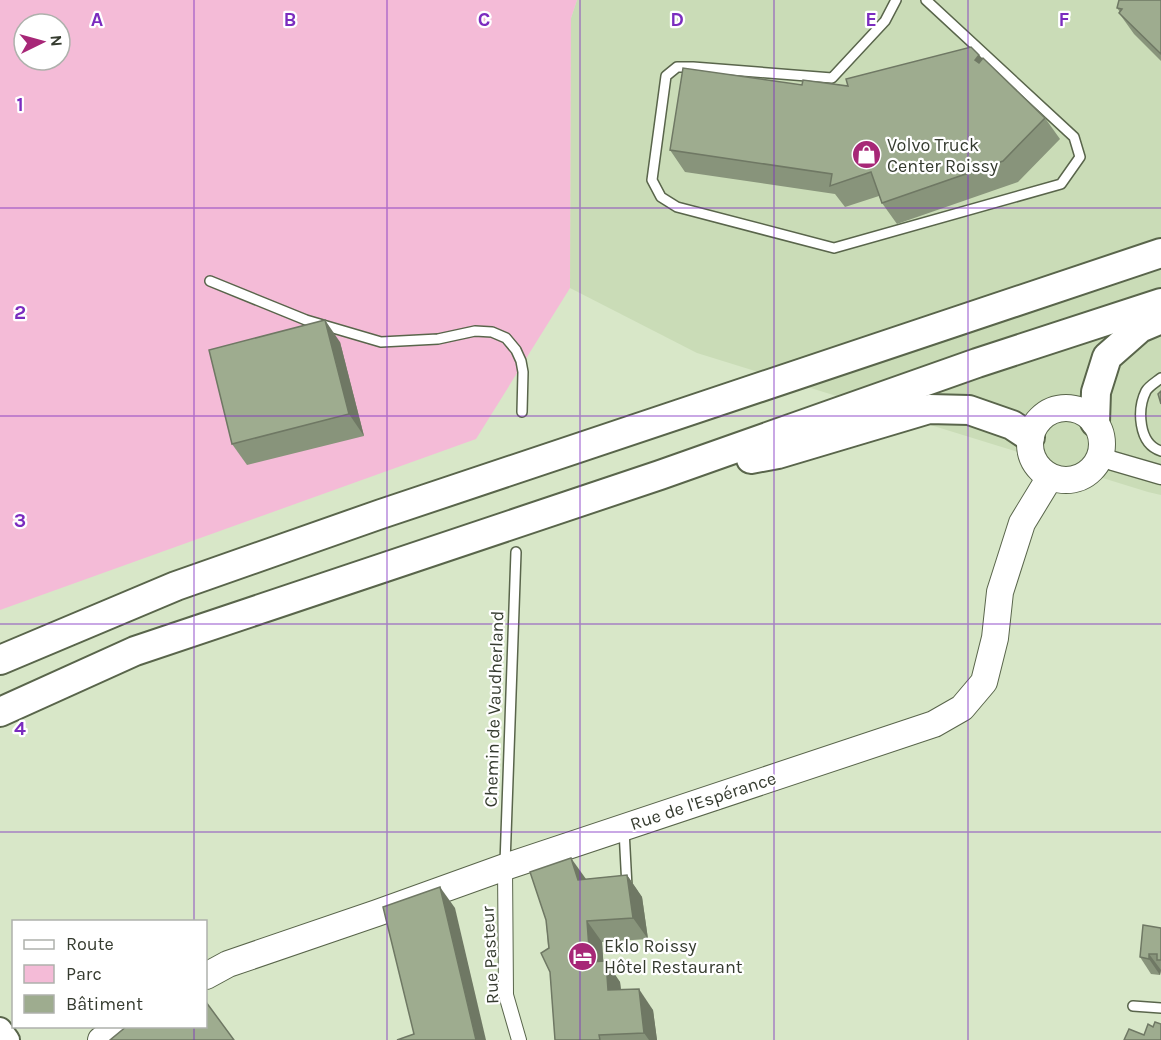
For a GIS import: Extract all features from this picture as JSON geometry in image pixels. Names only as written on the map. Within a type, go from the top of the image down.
[{"type":"main road","points":[[0,660],[155,595],[381,514],[1161,253]]},
{"type":"main road","points":[[0,712],[135,651],[660,475],[977,363],[1161,303]]},
{"type":"main road","points":[[1095,422],[1096,392],[1107,357],[1140,328],[1161,319]]},
{"type":"main road","points":[[660,475],[778,454],[929,409],[969,410],[1012,425],[1030,436]]},
{"type":"main road","points":[[1076,409],[1095,422],[1102,444],[1100,456],[1085,475],[1062,480],[1050,477],[1040,470],[1033,460],[1030,436],[1042,416],[1052,410],[1076,409]]},
{"type":"main road","name":"Rue de l'Espérance","points":[[207,975],[228,964],[505,867],[934,724],[962,708],[984,682],[995,638],[1000,592],[1022,523],[1050,477]]},
{"type":"main road","points":[[101,1040],[119,1028]]},
{"type":"street","points":[[1100,456],[1161,475]]},
{"type":"street","name":"Rue Pasteur","points":[[505,867],[507,996],[519,1040]]},
{"type":"street","points":[[0,1029],[9,1040]]},
{"type":"lane","points":[[896,0],[885,21],[832,78],[693,67],[677,67],[666,76],[652,180],[661,197],[677,207],[834,248],[1061,184],[1080,157],[1074,137],[926,0]]},
{"type":"lane","points":[[210,281],[306,320],[381,342],[438,339],[475,331],[492,332],[506,338],[516,350],[521,361],[522,412]]},
{"type":"lane","points":[[1161,378],[1147,389],[1140,411],[1143,435],[1156,449],[1161,451]]},
{"type":"lane","name":"Chemin de Vaudherland","points":[[505,867],[516,552]]},
{"type":"lane","points":[[624,828],[627,887]]},
{"type":"lane","points":[[1132,1006],[1161,1008]]},
{"type":"shaded area","points":[[577,0],[1161,0],[1161,495],[697,353],[570,288],[571,18]]},
{"type":"green space","points":[[0,0],[577,0],[571,18],[570,288],[476,439],[0,610]]},
{"type":"building","points":[[1119,0],[1161,0],[1161,54],[1119,13],[1122,9],[1117,8]]},
{"type":"building","name":"Volvo Truck Center Roissy","points":[[971,47],[979,55],[975,60],[979,63],[983,58],[1045,118],[1003,161],[882,203],[871,172],[830,186],[832,174],[670,150],[683,68],[802,85],[803,80],[848,86],[846,79]]},
{"type":"building","points":[[325,320],[349,414],[232,444],[209,350]]},
{"type":"building","name":"Eklo Roissy Hôtel Restaurant","points":[[571,858],[578,880],[627,875],[633,918],[587,921],[590,962],[606,961],[608,990],[639,989],[644,1033],[599,1035],[600,1040],[555,1040],[550,972],[541,953],[549,948],[546,920],[530,872]]},
{"type":"building","points":[[440,887],[476,1040],[397,1040],[414,1034],[383,907]]},
{"type":"building","points":[[1143,925],[1161,928],[1161,960],[1157,960],[1157,954],[1149,954],[1149,959],[1140,957]]},
{"type":"building","points":[[207,1003],[234,1040],[110,1040],[125,1028],[207,1028]]},
{"type":"building","points":[[1155,1022],[1161,1024],[1161,1040],[1124,1040],[1129,1029],[1144,1035],[1148,1024],[1153,1027]]},
{"type":"place","name":"Volvo Truck Center Roissy","points":[[866,155]]},
{"type":"place","name":"Eklo Roissy Hôtel Restaurant","points":[[583,956]]}]
